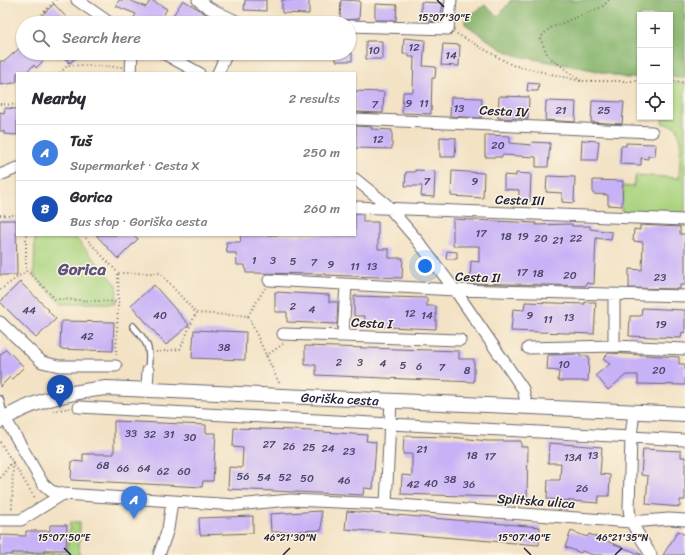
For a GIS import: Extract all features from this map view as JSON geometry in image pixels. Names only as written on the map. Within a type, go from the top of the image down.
[{"type":"street","points":[[77,0],[100,16]]},
{"type":"street","points":[[198,0],[209,8],[226,16]]},
{"type":"street","points":[[356,26],[448,29],[451,0]]},
{"type":"street","points":[[131,70],[132,60]]},
{"type":"street","points":[[176,60],[197,72]]},
{"type":"street","points":[[218,72],[224,60]]},
{"type":"street","name":"Cesta IV","points":[[356,119],[652,132]]},
{"type":"street","points":[[0,175],[16,168]]},
{"type":"street","points":[[356,180],[390,209],[417,240],[455,290],[523,389],[527,406]]},
{"type":"street","name":"Cesta III","points":[[356,207],[685,220]]},
{"type":"street","name":"Cesta II","points":[[270,280],[455,290],[685,296]]},
{"type":"street","points":[[344,335],[346,285]]},
{"type":"street","points":[[614,295],[614,346]]},
{"type":"street","points":[[0,322],[42,362],[60,366],[116,366]]},
{"type":"street","name":"Cesta I","points":[[283,334],[460,340]]},
{"type":"street","points":[[528,348],[614,346],[685,348]]},
{"type":"street","points":[[147,388],[148,370]]},
{"type":"street","name":"Goriška cesta","points":[[2,420],[49,399],[82,390],[106,388],[147,388],[685,414]]},
{"type":"street","points":[[386,504],[391,400]]},
{"type":"street","points":[[79,407],[685,440]]},
{"type":"street","points":[[634,412],[631,436],[629,509],[631,522],[651,555]]},
{"type":"street","points":[[2,420],[43,484],[51,491],[63,494]]},
{"type":"street","points":[[0,520],[22,520],[63,494]]},
{"type":"street","name":"Splitska ulica","points":[[63,494],[236,505],[290,500],[386,504],[631,522],[669,519],[685,520]]},
{"type":"street","points":[[159,555],[168,529],[172,502]]},
{"type":"lane","points":[[133,326],[148,343],[150,353],[148,370]]},
{"type":"lane","points":[[0,399],[2,420]]},
{"type":"path","points":[[40,16],[56,0]]},
{"type":"path","points":[[581,81],[548,56],[540,38],[550,28],[602,7],[609,0]]},
{"type":"path","points":[[448,29],[512,65],[581,81],[637,81]]},
{"type":"path","points":[[67,60],[68,65]]},
{"type":"path","points":[[61,72],[68,65],[131,70]]},
{"type":"path","points":[[673,81],[685,83]]},
{"type":"path","points":[[0,104],[16,105]]},
{"type":"path","points":[[0,215],[16,215]]},
{"type":"path","points":[[26,236],[26,271]]},
{"type":"path","points":[[83,236],[118,273],[119,302],[117,314],[116,366]]},
{"type":"path","points":[[0,290],[26,271]]},
{"type":"path","points":[[26,271],[31,274],[55,299],[119,302]]},
{"type":"path","points":[[118,273],[160,273],[196,313],[248,316]]},
{"type":"path","points":[[248,316],[270,280]]},
{"type":"path","points":[[150,353],[180,349],[196,313]]},
{"type":"path","points":[[248,316],[280,386]]},
{"type":"path","points":[[0,442],[14,461],[41,508]]},
{"type":"path","points":[[0,478],[14,461]]},
{"type":"path","points":[[12,521],[14,461]]},
{"type":"green space","points":[[511,0],[685,0],[685,79],[673,77],[673,12],[637,12],[637,78],[626,78],[593,70],[518,56],[501,49],[465,24],[465,19],[485,5],[498,17]]},
{"type":"green space","points":[[673,82],[685,83],[685,217],[621,211],[623,186],[633,187],[636,175],[679,178],[681,140],[676,127],[662,123],[662,120],[673,120]]},
{"type":"green space","points":[[35,236],[74,236],[117,285],[116,303],[61,303],[34,276]]},
{"type":"green space","points":[[70,522],[80,522],[79,555],[12,555],[67,553]]},
{"type":"building","points":[[119,0],[129,0],[146,7],[151,0],[167,9],[163,16],[135,16],[136,14],[116,6]]},
{"type":"building","points":[[183,0],[210,16],[173,16]]},
{"type":"building","points":[[245,0],[266,0],[266,11],[244,10]]},
{"type":"building","points":[[282,0],[309,0],[309,14],[282,13]]},
{"type":"building","points":[[341,0],[360,1],[359,19],[356,19],[356,16],[340,16]]},
{"type":"building","points":[[421,2],[443,3],[440,22],[429,21],[429,18],[421,18]]},
{"type":"building","points":[[54,4],[65,16],[41,16]]},
{"type":"building","points":[[375,4],[397,5],[396,20],[375,20]]},
{"type":"building","points":[[404,38],[425,40],[423,66],[436,67],[435,78],[432,78],[431,114],[402,113],[403,92],[413,92],[414,57],[409,57],[409,54],[403,54]]},
{"type":"building","points":[[366,41],[382,41],[382,59],[366,59]]},
{"type":"building","points":[[443,44],[460,45],[459,66],[441,65]]},
{"type":"building","points":[[16,51],[16,60],[44,60],[36,68],[34,65],[26,72],[16,72],[16,82],[14,83],[0,85],[0,61],[5,61]]},
{"type":"building","points":[[336,60],[352,60],[352,61]]},
{"type":"building","points":[[528,83],[539,84],[538,91],[527,91]]},
{"type":"building","points":[[356,91],[384,92],[383,113],[356,112]]},
{"type":"building","points":[[499,96],[529,97],[528,119],[498,118]]},
{"type":"building","points":[[451,97],[482,98],[481,118],[450,116]]},
{"type":"building","points":[[546,101],[576,102],[575,122],[545,120]]},
{"type":"building","points":[[592,101],[624,102],[622,124],[591,122]]},
{"type":"building","points":[[5,108],[16,109],[16,135],[4,134],[4,131],[0,131],[0,112],[4,113]]},
{"type":"building","points":[[356,126],[372,127],[371,129],[392,130],[392,149],[356,148]]},
{"type":"building","points":[[485,135],[510,136],[510,143],[531,145],[532,142],[550,143],[548,167],[536,167],[536,157],[502,155],[502,157],[485,157]]},
{"type":"building","points":[[440,137],[456,138],[455,157],[440,157]]},
{"type":"building","points":[[582,140],[599,141],[597,160],[581,160]]},
{"type":"building","points":[[626,143],[656,144],[655,156],[648,156],[648,159],[641,158],[641,165],[620,164],[621,146],[626,146]]},
{"type":"building","points":[[415,170],[435,171],[434,197],[421,196],[422,186],[405,186],[406,172],[415,172]]},
{"type":"building","points":[[452,171],[484,173],[483,198],[451,196]]},
{"type":"building","points":[[516,173],[531,174],[530,201],[519,200],[519,190],[504,189],[504,175],[516,176]]},
{"type":"building","points":[[547,176],[575,177],[574,203],[562,202],[562,193],[546,192]]},
{"type":"building","points":[[593,180],[623,181],[622,206],[608,205],[608,195],[593,194]]},
{"type":"building","points":[[356,214],[363,214],[363,222],[378,222],[378,249],[389,249],[389,258],[403,258],[402,278],[326,274],[246,273],[245,265],[237,265],[236,253],[227,253],[226,242],[241,242],[240,236],[356,236]]},
{"type":"building","points":[[453,219],[536,223],[536,225],[572,224],[572,226],[590,226],[590,229],[612,232],[611,240],[596,238],[594,284],[586,283],[586,286],[470,283],[471,261],[479,262],[479,246],[453,246]]},
{"type":"building","points":[[0,220],[16,220],[17,275],[0,275]]},
{"type":"building","points":[[640,225],[680,227],[680,234],[685,234],[685,285],[680,285],[680,289],[629,288],[629,269],[642,270],[643,242],[633,241],[634,229],[640,230]]},
{"type":"building","points":[[97,236],[135,236],[138,239],[118,259]]},
{"type":"building","points":[[447,251],[457,252],[457,259],[446,259]]},
{"type":"building","points":[[20,282],[49,310],[48,311],[56,319],[36,338],[0,302]]},
{"type":"building","points":[[154,285],[189,325],[166,345],[131,305]]},
{"type":"building","points":[[275,292],[329,295],[329,302],[338,302],[337,324],[287,322],[287,312],[275,312]]},
{"type":"building","points":[[354,296],[427,298],[427,306],[436,306],[436,329],[364,326],[365,316],[354,316]]},
{"type":"building","points":[[525,302],[585,304],[585,302],[596,302],[594,334],[511,331],[513,309],[524,310]]},
{"type":"building","points":[[642,308],[685,310],[685,333],[682,332],[681,338],[629,336],[630,316],[641,316]]},
{"type":"building","points":[[61,321],[114,322],[113,351],[60,349]]},
{"type":"building","points":[[194,330],[246,332],[245,360],[192,358]]},
{"type":"building","points":[[305,346],[459,351],[459,359],[474,359],[474,382],[316,375],[316,365],[305,365]]},
{"type":"building","points":[[6,349],[24,367],[12,379],[10,377],[0,387],[0,355]]},
{"type":"building","points":[[609,353],[679,357],[679,364],[685,364],[685,385],[638,384],[638,375],[626,375],[608,390],[596,375],[610,364],[603,359]]},
{"type":"building","points":[[580,354],[580,356],[589,356],[588,381],[558,381],[559,371],[547,370],[548,355]]},
{"type":"building","points":[[114,421],[206,425],[206,433],[216,433],[213,481],[203,481],[202,487],[71,480],[72,461],[83,462],[83,454],[114,454]]},
{"type":"building","points":[[234,428],[295,430],[367,435],[366,441],[376,442],[373,489],[364,488],[363,495],[228,489],[229,467],[242,468],[243,448],[233,447]]},
{"type":"building","points":[[404,436],[452,437],[487,441],[521,441],[521,447],[528,447],[527,498],[401,494],[402,475],[412,476],[412,454],[403,454]]},
{"type":"building","points":[[549,443],[602,447],[600,474],[610,475],[609,496],[599,496],[598,503],[547,499],[548,480],[560,480],[561,463],[548,463]]},
{"type":"building","points":[[643,449],[681,451],[681,457],[685,457],[685,500],[680,500],[680,507],[646,504],[648,476],[641,475]]},
{"type":"building","points":[[321,511],[322,530],[271,532],[270,514]]},
{"type":"building","points":[[347,511],[540,527],[539,545],[345,529]]},
{"type":"building","points":[[253,516],[253,533],[200,535],[199,518]]},
{"type":"building","points":[[50,525],[67,525],[66,550],[44,550],[44,553],[12,553],[12,555],[0,555],[0,535],[26,536],[26,531],[50,531]]},
{"type":"building","points":[[571,531],[587,537],[589,534],[642,555],[593,555],[582,551],[581,553],[565,547]]},
{"type":"building","points":[[678,531],[685,535],[685,555],[663,555]]},
{"type":"place","name":"Gorica","points":[[60,408]]},
{"type":"place","name":"Tuš","points":[[134,519]]},
{"type":"district","name":"Gorica","points":[[82,269]]}]
